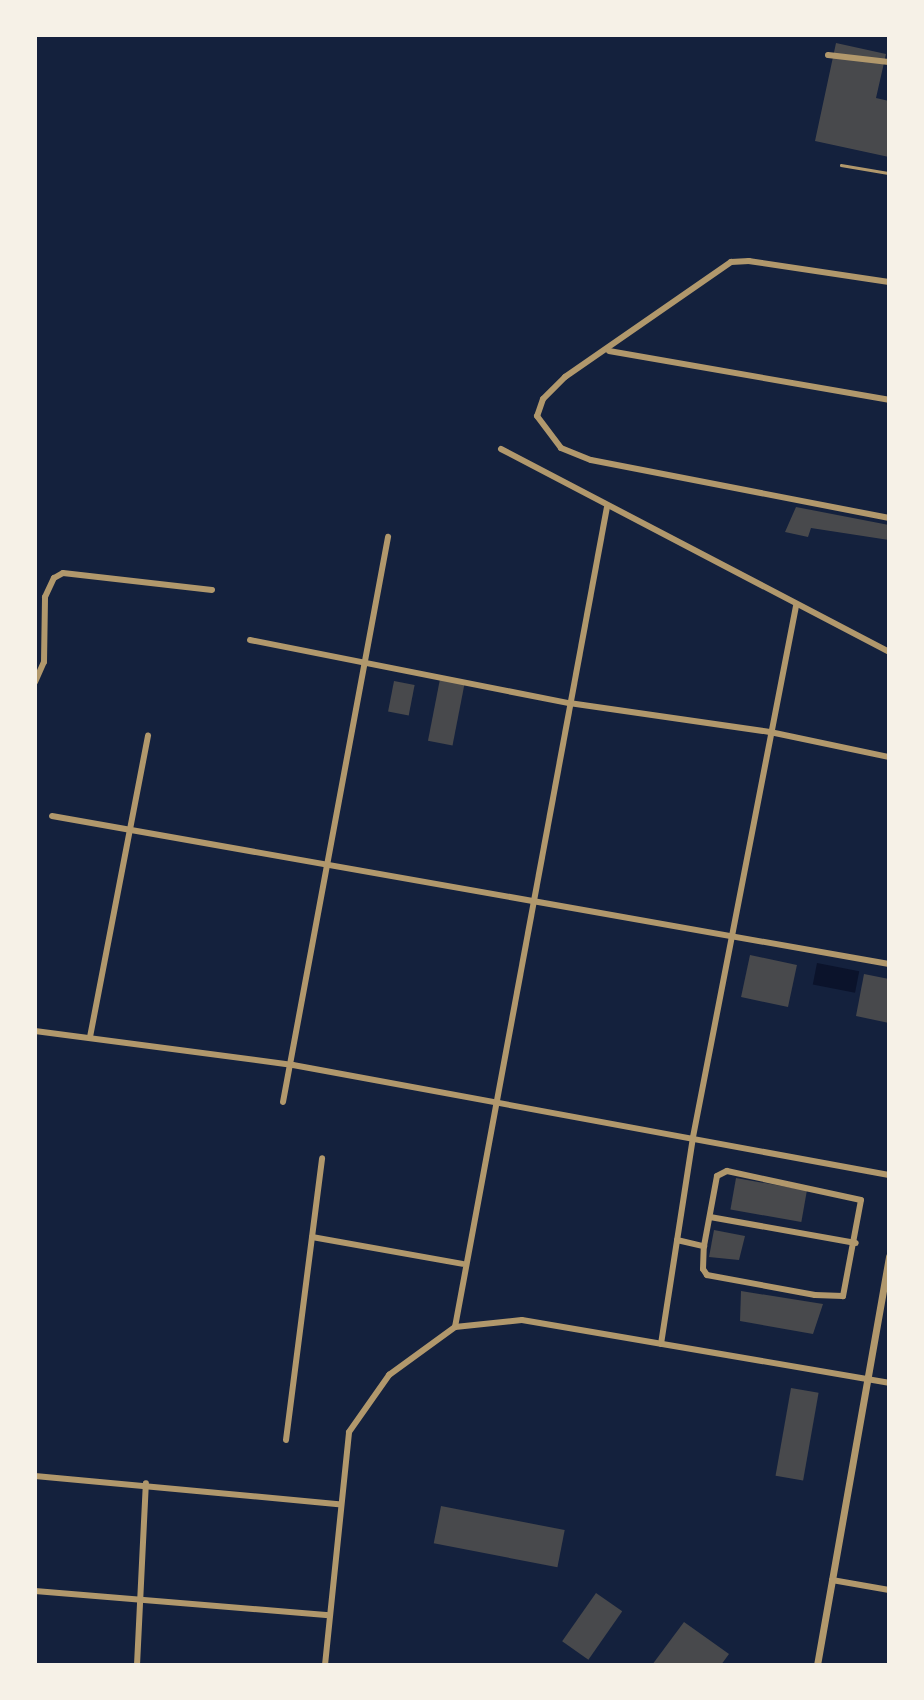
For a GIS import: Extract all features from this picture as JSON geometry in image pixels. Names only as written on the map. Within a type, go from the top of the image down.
[{"type":"street","points":[[828,55],[889,62]]},
{"type":"street","points":[[889,282],[749,261],[718,268],[609,351],[551,390],[537,416],[561,448],[591,460],[889,518]]},
{"type":"street","points":[[609,351],[889,400]]},
{"type":"street","points":[[500,449],[796,606],[889,652]]},
{"type":"street","points":[[454,1327],[463,1264],[607,507]]},
{"type":"street","points":[[284,1102],[388,537]]},
{"type":"street","points":[[35,682],[44,662],[46,597],[54,578],[63,573],[212,590]]},
{"type":"street","points":[[661,1344],[693,1138],[796,606]]},
{"type":"street","points":[[250,640],[569,703],[770,732],[889,757]]},
{"type":"street","points":[[90,1037],[148,736]]},
{"type":"street","points":[[52,816],[731,933],[889,964]]},
{"type":"street","points":[[35,1031],[292,1065],[889,1175]]},
{"type":"street","points":[[286,1440],[322,1158]]},
{"type":"street","points":[[727,1171],[858,1198],[863,1205],[847,1288],[837,1298],[707,1275],[704,1246],[710,1217],[717,1176],[727,1171]]},
{"type":"street","points":[[710,1217],[856,1243]]},
{"type":"street","points":[[312,1237],[463,1264]]},
{"type":"street","points":[[677,1240],[704,1246]]},
{"type":"street","points":[[817,1665],[889,1256]]},
{"type":"street","points":[[325,1665],[339,1504],[349,1432],[389,1374],[454,1327],[522,1320],[889,1383]]},
{"type":"street","points":[[35,1476],[146,1483],[339,1504]]},
{"type":"street","points":[[137,1665],[146,1483]]},
{"type":"street","points":[[832,1580],[889,1590]]},
{"type":"street","points":[[35,1591],[329,1615]]},
{"type":"lane","points":[[841,165],[889,173]]},
{"type":"water","points":[[817,963],[859,971],[855,993],[813,985]]},
{"type":"building","points":[[836,43],[886,54],[876,98],[889,101],[889,157],[815,141]]},
{"type":"building","points":[[796,507],[889,525],[889,540],[811,528],[808,537],[785,532]]},
{"type":"building","points":[[440,679],[465,684],[453,746],[428,741]]},
{"type":"building","points":[[394,681],[415,685],[409,715],[388,711]]},
{"type":"building","points":[[750,955],[797,965],[788,1007],[741,997]]},
{"type":"building","points":[[864,974],[889,979],[889,1023],[856,1016]]},
{"type":"building","points":[[736,1178],[807,1191],[801,1222],[730,1210]]},
{"type":"building","points":[[714,1230],[745,1236],[739,1260],[709,1257]]},
{"type":"building","points":[[741,1291],[823,1304],[813,1334],[740,1321]]},
{"type":"building","points":[[791,1388],[819,1393],[803,1481],[776,1476]]},
{"type":"building","points":[[441,1506],[565,1530],[557,1567],[434,1543]]},
{"type":"building","points":[[596,1593],[622,1611],[588,1660],[562,1641]]},
{"type":"building","points":[[684,1622],[729,1654],[721,1665],[652,1665]]}]
